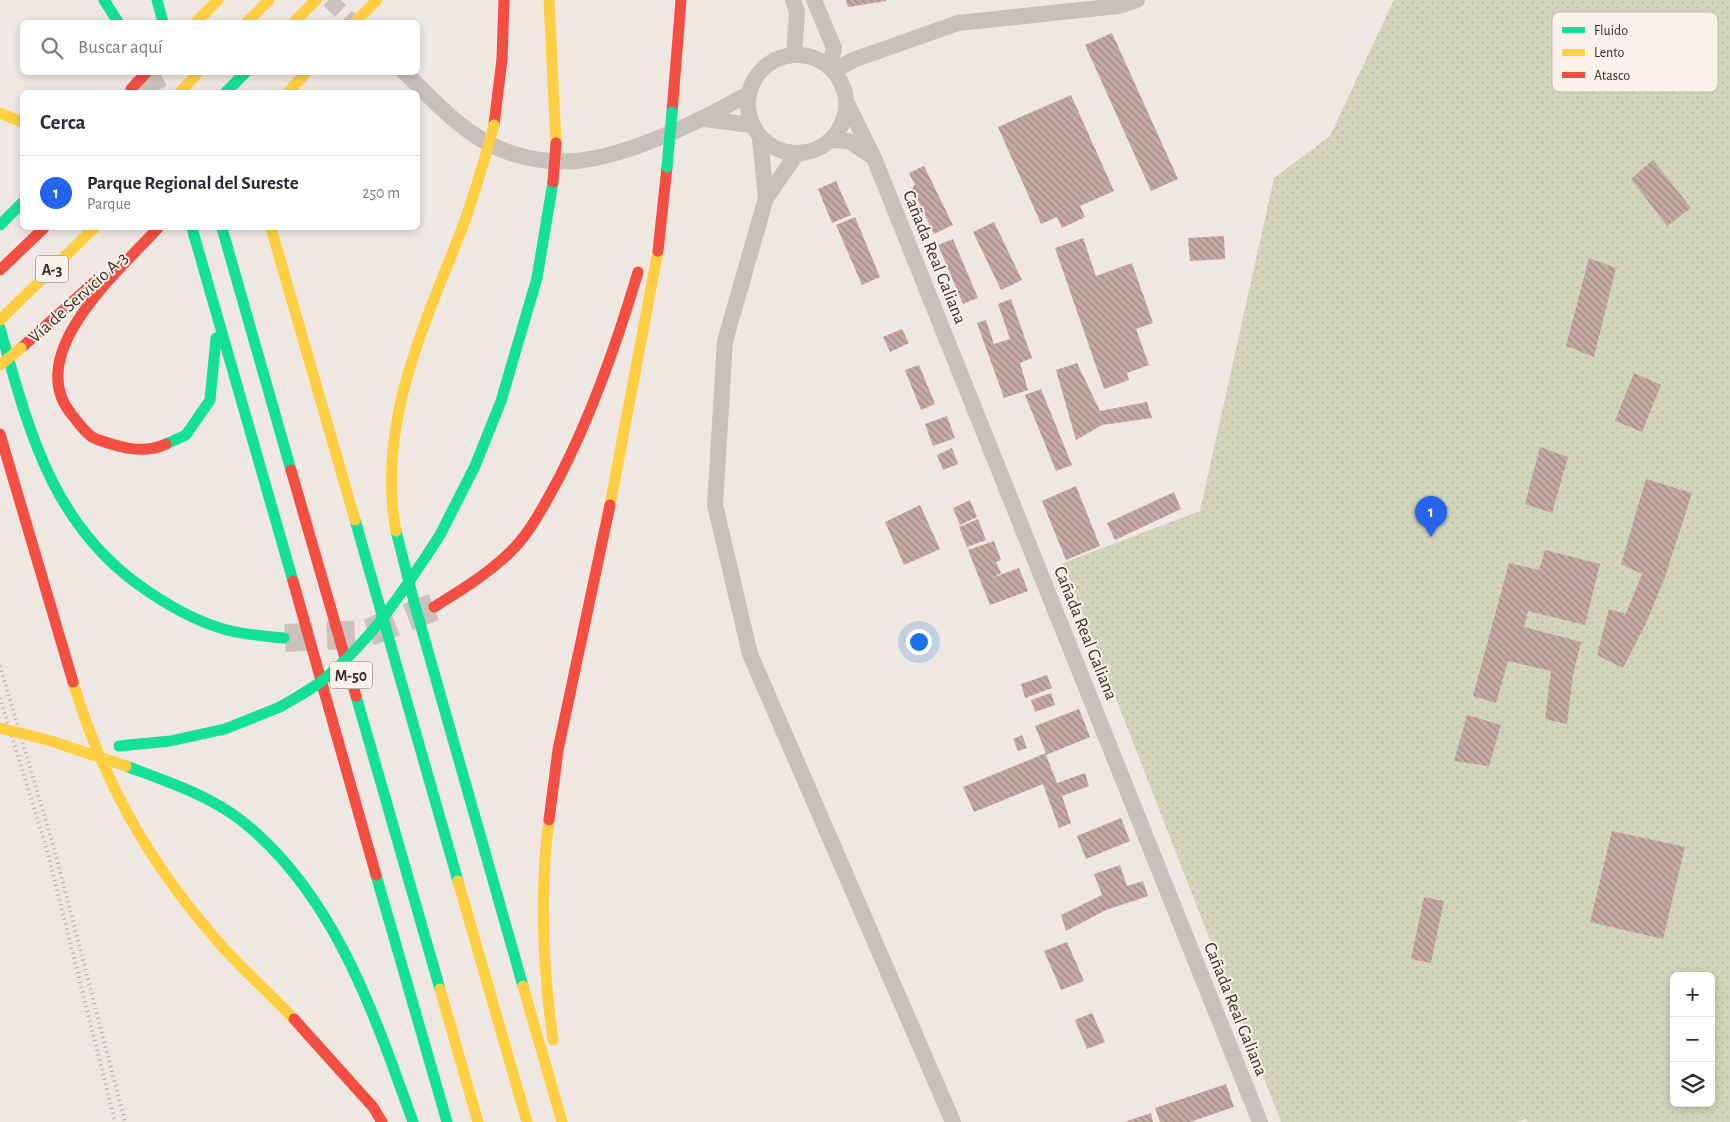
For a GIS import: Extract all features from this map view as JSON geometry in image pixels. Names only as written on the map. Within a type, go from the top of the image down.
[{"type":"main road","points":[[104,0],[117,20]]},
{"type":"main road","points":[[157,0],[162,20]]},
{"type":"main road","points":[[198,20],[218,0]]},
{"type":"main road","points":[[249,20],[269,0]]},
{"type":"main road","points":[[357,20],[377,0]]},
{"type":"main road","points":[[504,0],[502,59],[494,125],[463,224],[433,298],[413,355],[395,420],[391,477],[397,536],[414,602],[562,1122]]},
{"type":"main road","points":[[48,740],[119,746],[170,741],[225,729],[280,707],[319,683],[366,638],[407,587],[440,535],[475,466],[501,401],[537,278],[553,182],[556,143],[554,68],[549,0]]},
{"type":"main road","points":[[557,1104],[556,1060],[547,997],[542,898],[548,827],[558,750],[619,462],[656,260],[672,112],[681,0]]},
{"type":"main road","points":[[296,20],[314,3]]},
{"type":"main road","points":[[129,90],[144,75]]},
{"type":"main road","points":[[182,90],[196,75]]},
{"type":"main road","points":[[228,90],[243,75]]},
{"type":"main road","points":[[290,90],[304,75]]},
{"type":"main road","points":[[0,112],[16,122],[20,122]]},
{"type":"main road","points":[[647,241],[666,167]]},
{"type":"main road","points":[[0,225],[20,205]]},
{"type":"main road","name":"A-3","points":[[0,270],[42,230]]},
{"type":"main road","name":"A-3","points":[[0,320],[92,230]]},
{"type":"main road","points":[[155,230],[82,311],[63,346],[58,378],[64,406],[91,437],[125,449],[156,450],[186,435],[210,400],[217,345],[198,251]]},
{"type":"main road","name":"Vía de Servicio A-3","points":[[0,365],[22,348],[155,230]]},
{"type":"main road","points":[[193,230],[447,1122]]},
{"type":"main road","name":"M-50","points":[[223,230],[478,1122]]},
{"type":"main road","name":"M-50","points":[[273,230],[527,1122]]},
{"type":"main road","points":[[434,607],[476,582],[496,565],[510,553],[537,519],[578,443],[618,343],[642,259]]},
{"type":"main road","points":[[0,328],[39,457],[67,512],[99,552],[133,583],[174,608],[225,630],[284,638]]},
{"type":"main road","points":[[0,434],[86,725],[116,795],[150,854],[214,938],[287,1012],[373,1107],[382,1122]]},
{"type":"main road","points":[[0,728],[48,740],[126,766],[200,796],[242,821],[287,863],[323,910],[351,968],[393,1066],[413,1122]]},
{"type":"street","points":[[793,0],[797,12],[794,55]]},
{"type":"street","points":[[814,0],[834,48],[832,70]]},
{"type":"street","points":[[832,70],[853,60],[958,23],[1118,6],[1136,0]]},
{"type":"street","points":[[794,55],[814,58],[832,70],[844,89],[846,101],[843,122],[832,140],[822,148],[796,154],[777,150],[760,139],[751,125],[747,109],[748,94],[753,82],[770,62],[794,55]]},
{"type":"street","points":[[407,75],[456,121],[497,148],[527,159],[576,161],[622,151],[705,119],[748,94]]},
{"type":"street","name":"Cañada Real Galiana","points":[[846,101],[874,158],[1260,1122]]},
{"type":"street","points":[[705,119],[751,125]]},
{"type":"street","points":[[760,139],[766,198]]},
{"type":"street","points":[[832,140],[849,141],[874,158]]},
{"type":"street","points":[[796,154],[766,198],[724,341],[715,505],[750,654],[953,1122]]},
{"type":"green space","points":[[1394,0],[1730,0],[1730,1122],[1528,1122],[1526,1119],[1518,1122],[1281,1122],[1063,563],[1200,511],[1274,178],[1330,136]]},
{"type":"building","points":[[846,0],[886,0],[886,1],[848,7]]},
{"type":"building","points":[[1112,33],[1178,179],[1151,191],[1085,45]]},
{"type":"building","points":[[1071,95],[1114,191],[1080,206],[1085,217],[1062,228],[1057,217],[1041,224],[998,127]]},
{"type":"building","points":[[1653,160],[1691,208],[1667,226],[1631,179]]},
{"type":"building","points":[[924,166],[953,225],[934,234],[912,188],[915,185],[909,173]]},
{"type":"building","points":[[836,181],[851,215],[832,223],[818,189]]},
{"type":"building","points":[[855,217],[880,277],[862,285],[836,225]]},
{"type":"building","points":[[994,222],[1022,280],[1001,290],[973,232]]},
{"type":"building","points":[[1224,236],[1225,259],[1190,261],[1188,238]]},
{"type":"building","points":[[1083,238],[1096,276],[1132,263],[1153,323],[1136,329],[1149,365],[1127,373],[1129,380],[1104,389],[1055,248]]},
{"type":"building","points":[[953,239],[978,298],[963,304],[938,245]]},
{"type":"building","points":[[1589,258],[1616,268],[1594,357],[1566,346]]},
{"type":"building","points":[[1011,299],[1032,358],[1020,363],[1028,390],[1004,398],[977,323],[986,320],[994,344],[1010,339],[998,304]]},
{"type":"building","points":[[902,329],[909,343],[890,352],[883,337]]},
{"type":"building","points":[[1077,363],[1100,411],[1147,402],[1152,418],[1102,425],[1076,440],[1056,370]]},
{"type":"building","points":[[919,365],[935,404],[921,410],[905,370]]},
{"type":"building","points":[[1634,373],[1661,385],[1642,432],[1615,421]]},
{"type":"building","points":[[1041,389],[1072,465],[1056,471],[1025,395]]},
{"type":"building","points":[[947,416],[955,438],[933,446],[925,424]]},
{"type":"building","points":[[1540,447],[1568,457],[1552,513],[1525,504]]},
{"type":"building","points":[[952,448],[958,464],[943,470],[937,455]]},
{"type":"building","points":[[1646,479],[1692,493],[1665,577],[1646,623],[1623,668],[1597,655],[1609,609],[1626,614],[1642,574],[1621,564]]},
{"type":"building","points":[[1076,486],[1100,546],[1066,560],[1042,501]]},
{"type":"building","points":[[1174,492],[1181,509],[1115,540],[1107,523]]},
{"type":"building","points":[[970,500],[977,517],[960,525],[953,508]]},
{"type":"building","points":[[920,505],[940,549],[904,565],[885,522]]},
{"type":"building","points":[[978,519],[986,540],[967,547],[959,527]]},
{"type":"building","points":[[994,541],[1001,560],[996,562],[1001,573],[992,578],[1019,568],[1028,591],[990,605],[968,550]]},
{"type":"building","points":[[1545,550],[1600,564],[1585,625],[1528,611],[1524,627],[1581,642],[1573,675],[1567,724],[1545,719],[1551,671],[1508,661],[1496,703],[1473,696],[1509,563],[1539,570]]},
{"type":"building","points":[[1047,675],[1052,688],[1025,698],[1021,684]]},
{"type":"building","points":[[1051,693],[1055,705],[1035,712],[1031,700]]},
{"type":"building","points":[[1079,709],[1090,737],[1046,755],[1057,783],[1085,773],[1089,786],[1062,796],[1071,823],[1059,828],[1043,784],[974,812],[963,787],[1046,753],[1035,726]]},
{"type":"building","points":[[1467,715],[1501,725],[1489,766],[1454,761]]},
{"type":"building","points":[[1022,735],[1027,748],[1018,751],[1013,739]]},
{"type":"building","points":[[1121,818],[1130,841],[1086,859],[1077,836]]},
{"type":"building","points":[[1612,831],[1685,847],[1663,939],[1590,922]]},
{"type":"building","points":[[1120,865],[1127,886],[1143,881],[1148,896],[1106,910],[1066,931],[1061,915],[1102,895],[1094,874]]},
{"type":"building","points":[[1424,897],[1444,901],[1431,963],[1411,959]]},
{"type":"building","points":[[1067,942],[1084,981],[1061,990],[1044,951]]},
{"type":"building","points":[[1092,1013],[1105,1042],[1087,1049],[1075,1020]]},
{"type":"building","points":[[1226,1084],[1234,1107],[1190,1122],[1160,1122],[1155,1108]]},
{"type":"building","points":[[1151,1113],[1153,1122],[1124,1122]]},
{"type":"tunnel","points":[[329,0],[350,20]]},
{"type":"tunnel","points":[[146,75],[153,90]]},
{"type":"tunnel","points":[[285,638],[365,634],[434,607]]},
{"type":"railway","points":[[0,666],[54,848],[125,1122]]},
{"type":"railway","points":[[0,698],[47,850],[115,1122]]},
{"type":"traffic: fast","points":[[104,0],[117,20]]},
{"type":"traffic: fast","points":[[157,0],[162,20]]},
{"type":"traffic: fast","points":[[228,90],[243,75]]},
{"type":"traffic: fast","points":[[667,167],[672,112]]},
{"type":"traffic: fast","points":[[440,535],[475,466],[501,401],[537,278],[553,182]]},
{"type":"traffic: fast","points":[[0,225],[20,205]]},
{"type":"traffic: fast","points":[[193,230],[293,581]]},
{"type":"traffic: fast","points":[[223,230],[291,470]]},
{"type":"traffic: fast","points":[[0,328],[22,404],[49,475],[67,508],[89,539],[116,567],[149,592],[188,615],[231,631],[284,638]]},
{"type":"traffic: fast","points":[[166,444],[186,435],[210,400],[216,338]]},
{"type":"traffic: fast","points":[[355,520],[458,881]]},
{"type":"traffic: fast","points":[[396,531],[414,602],[523,986]]},
{"type":"traffic: fast","points":[[280,707],[319,683],[354,651],[386,614],[440,535]]},
{"type":"traffic: fast","points":[[356,696],[440,989]]},
{"type":"traffic: fast","points":[[119,746],[170,741],[225,729],[280,707]]},
{"type":"traffic: fast","points":[[126,766],[187,789],[229,812],[242,821],[274,851],[302,884],[327,920],[348,959],[383,1040],[413,1122]]},
{"type":"traffic: fast","points":[[376,875],[447,1122]]},
{"type":"traffic: slow","points":[[198,20],[218,0]]},
{"type":"traffic: slow","points":[[249,20],[269,0]]},
{"type":"traffic: slow","points":[[296,20],[316,0]]},
{"type":"traffic: slow","points":[[357,20],[377,0]]},
{"type":"traffic: slow","points":[[549,0],[556,143]]},
{"type":"traffic: slow","points":[[182,90],[196,75]]},
{"type":"traffic: slow","points":[[290,90],[304,75]]},
{"type":"traffic: slow","points":[[0,113],[20,121]]},
{"type":"traffic: slow","points":[[484,161],[494,125]]},
{"type":"traffic: slow","points":[[396,531],[392,491],[393,452],[398,413],[420,337],[466,218],[484,161]]},
{"type":"traffic: slow","points":[[0,320],[92,230]]},
{"type":"traffic: slow","points":[[272,230],[355,520]]},
{"type":"traffic: slow","points":[[610,505],[658,251]]},
{"type":"traffic: slow","points":[[0,365],[21,348]]},
{"type":"traffic: slow","points":[[73,682],[98,752],[113,785],[148,848],[168,879],[214,937],[294,1019]]},
{"type":"traffic: slow","points":[[0,728],[48,740],[126,766]]},
{"type":"traffic: slow","points":[[549,820],[543,903],[547,986],[553,1040]]},
{"type":"traffic: slow","points":[[458,881],[527,1122]]},
{"type":"traffic: slow","points":[[523,986],[562,1122]]},
{"type":"traffic: slow","points":[[440,989],[478,1122]]},
{"type":"traffic: jam","points":[[494,125],[502,59],[504,0]]},
{"type":"traffic: jam","points":[[672,112],[681,0]]},
{"type":"traffic: jam","points":[[131,89],[144,75]]},
{"type":"traffic: jam","points":[[553,182],[556,143]]},
{"type":"traffic: jam","points":[[658,251],[667,167]]},
{"type":"traffic: jam","points":[[0,270],[42,230]]},
{"type":"traffic: jam","points":[[156,230],[121,266],[82,314],[67,340],[59,366],[59,391],[72,415],[86,432],[96,439],[131,449],[149,449],[166,444]]},
{"type":"traffic: jam","points":[[434,607],[498,564],[516,546],[539,513],[559,478],[583,428],[613,351],[638,272]]},
{"type":"traffic: jam","points":[[21,348],[93,283]]},
{"type":"traffic: jam","points":[[0,434],[73,682]]},
{"type":"traffic: jam","points":[[291,470],[356,696]]},
{"type":"traffic: jam","points":[[549,820],[558,750],[610,505]]},
{"type":"traffic: jam","points":[[293,581],[376,875]]},
{"type":"traffic: jam","points":[[294,1019],[373,1107],[382,1122]]},
{"type":"place","name":"Parque Regional del Sureste","points":[[1431,537]]}]
